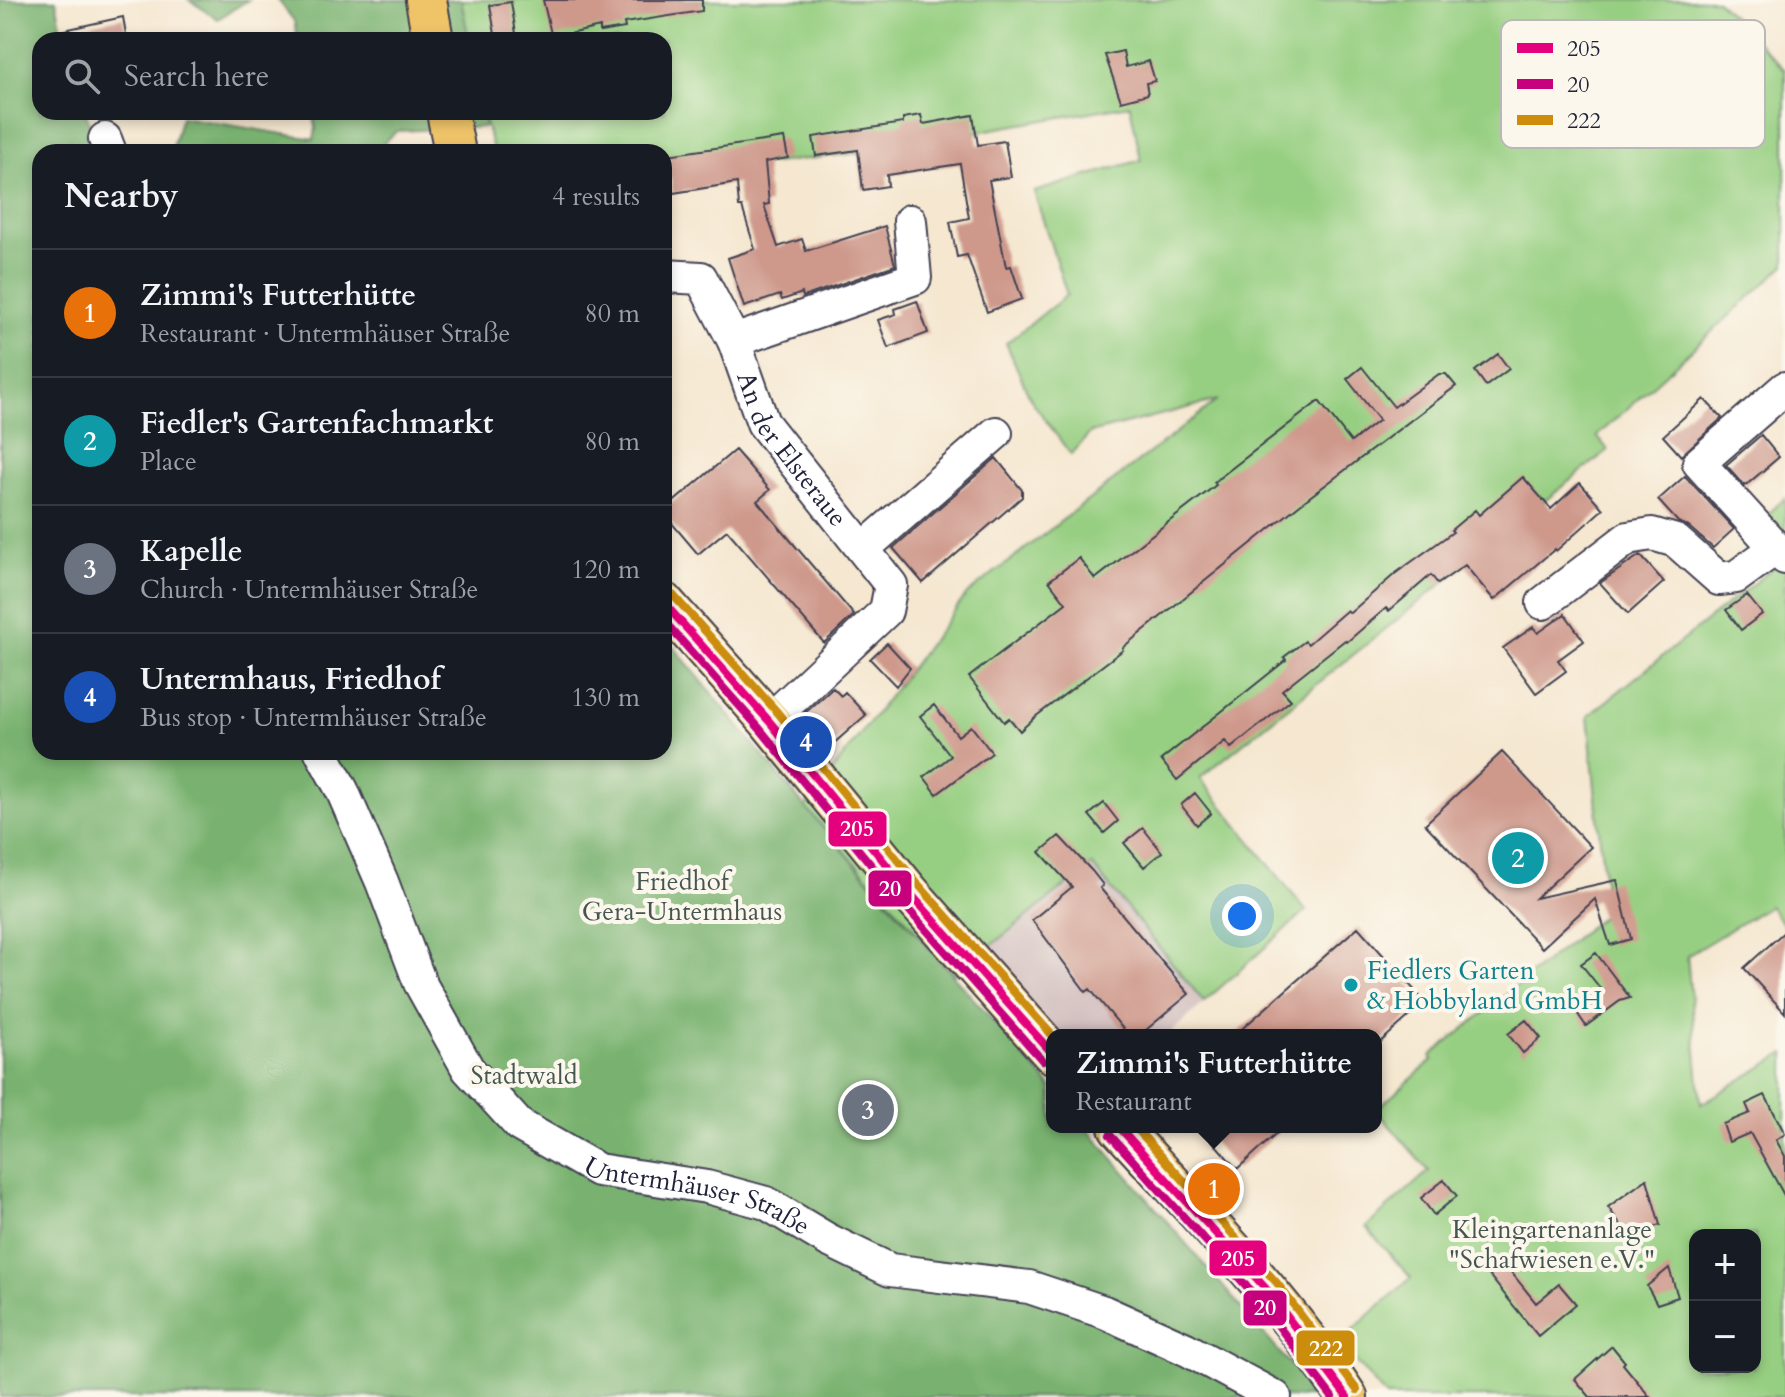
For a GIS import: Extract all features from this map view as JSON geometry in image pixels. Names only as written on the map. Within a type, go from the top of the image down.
[{"type":"main road","points":[[426,0],[432,32]]},
{"type":"main road","points":[[449,120],[453,144]]},
{"type":"main road","points":[[672,612],[769,721],[908,891],[1046,1046]]},
{"type":"main road","points":[[1124,1133],[1234,1254],[1323,1360],[1347,1397]]},
{"type":"street","name":"An der Elsteraue","points":[[734,341],[924,279],[910,221]]},
{"type":"street","name":"An der Elsteraue","points":[[672,276],[701,278],[734,341],[763,423],[891,585],[886,611],[769,721]]},
{"type":"street","points":[[1543,603],[1628,538],[1652,534],[1676,541],[1719,579],[1736,577],[1781,553],[1699,463],[1785,388]]},
{"type":"street","name":"An der Elsteraue","points":[[864,548],[996,433]]},
{"type":"street","name":"Untermhäuser Straße","points":[[325,760],[342,790],[382,882],[420,983],[468,1069],[519,1125],[598,1170],[707,1187],[766,1203],[828,1240],[890,1270],[1029,1287],[1104,1312],[1186,1349],[1275,1397]]},
{"type":"shaded area","points":[[1092,865],[1204,1003],[1175,1029],[1053,1029],[985,950]]},
{"type":"green space","name":"Stadtwald","points":[[0,0],[56,0],[62,32],[32,32],[32,120],[88,120],[99,144],[32,144],[32,760],[672,760],[672,645],[805,807],[1046,1081],[1046,1133],[1091,1133],[1318,1397],[0,1397]]},
{"type":"green space","points":[[189,0],[248,0],[218,19]]},
{"type":"green space","points":[[278,0],[461,0],[467,32],[296,32],[294,21]]},
{"type":"green space","points":[[461,0],[1717,0],[1736,20],[1501,20],[1501,148],[1765,148],[1765,49],[1785,70],[1785,265],[1597,436],[1608,450],[1200,778],[1306,911],[1204,1002],[1092,865],[955,974],[805,807],[968,593],[1218,400],[1090,433],[1071,455],[1031,400],[1006,343],[1067,295],[1034,192],[1141,160],[1130,105],[849,154],[672,175],[672,144],[492,144],[484,120],[672,120],[672,32],[467,32]]},
{"type":"green space","points":[[180,120],[199,120],[314,139],[314,120],[484,120],[485,127],[397,131],[383,144],[173,144]]},
{"type":"green space","points":[[1785,498],[1785,534],[1768,514]]},
{"type":"green space","name":"Kleingartenanlage \"Schafwiesen e.V.\"","points":[[1780,562],[1785,567],[1785,926],[1769,906],[1687,956],[1701,1104],[1785,1053],[1785,1397],[1386,1397],[1339,1342],[1411,1278],[1366,1227],[1429,1171],[1382,1117],[1382,1105],[1433,1060],[1431,1056],[1607,912],[1588,716]]},
{"type":"building","points":[[543,0],[702,0],[702,11],[624,23],[625,28],[600,32],[600,27],[578,32],[551,32]]},
{"type":"building","points":[[511,2],[516,32],[495,32],[490,5]]},
{"type":"building","points":[[123,17],[126,32],[55,32]]},
{"type":"building","points":[[1123,51],[1126,67],[1149,61],[1155,81],[1146,83],[1148,94],[1121,101],[1105,55]]},
{"type":"building","points":[[921,115],[923,124],[973,115],[978,145],[1005,141],[1011,177],[989,180],[1006,267],[1011,266],[1022,299],[987,312],[967,255],[957,257],[950,222],[969,218],[960,164],[887,175],[888,186],[863,190],[858,150],[816,156],[813,137],[903,123],[903,118]]},
{"type":"building","points":[[784,138],[788,158],[765,162],[769,204],[764,205],[778,247],[802,239],[806,251],[885,226],[895,265],[803,297],[802,293],[782,300],[780,295],[744,307],[728,258],[755,249],[742,207],[739,207],[737,183],[673,193],[672,154]]},
{"type":"building","points":[[917,301],[928,333],[888,348],[878,320],[896,314],[895,309]]},
{"type":"building","points":[[1498,354],[1509,369],[1486,386],[1475,371]]},
{"type":"building","points":[[1362,367],[1394,407],[1439,374],[1446,374],[1456,386],[1299,505],[1020,731],[1009,718],[1004,722],[969,677],[1066,603],[1049,581],[1079,558],[1095,579],[1319,401],[1351,442],[1379,420],[1347,379]]},
{"type":"building","points":[[1704,399],[1722,418],[1681,456],[1663,436]]},
{"type":"building","points":[[1761,435],[1779,457],[1745,486],[1726,465]]},
{"type":"building","points":[[735,450],[770,490],[757,501],[854,615],[824,643],[727,530],[698,554],[672,523],[672,503]]},
{"type":"building","points":[[996,458],[1022,490],[1022,497],[923,583],[893,548]]},
{"type":"building","points":[[1685,476],[1734,529],[1713,548],[1689,527],[1678,522],[1658,500]]},
{"type":"building","points":[[1523,477],[1551,509],[1580,483],[1603,509],[1494,600],[1465,565],[1438,584],[1431,575],[1389,611],[1386,608],[1347,642],[1345,640],[1282,690],[1291,700],[1231,748],[1225,741],[1177,780],[1161,760],[1286,660],[1284,657],[1305,641],[1308,644],[1347,610],[1350,613],[1396,573],[1453,532],[1451,530],[1475,510],[1479,515]]},
{"type":"building","points":[[1640,555],[1664,582],[1628,614],[1600,583]]},
{"type":"building","points":[[1747,595],[1762,614],[1741,630],[1726,610]]},
{"type":"building","points":[[1565,614],[1584,641],[1558,660],[1566,671],[1536,693],[1503,648],[1533,627],[1538,633]]},
{"type":"building","points":[[887,643],[910,668],[896,686],[870,659]]},
{"type":"building","points":[[833,688],[841,696],[845,692],[866,715],[833,744],[805,713]]},
{"type":"building","points":[[934,705],[958,736],[971,726],[992,753],[937,794],[924,777],[951,756],[920,716]]},
{"type":"building","points":[[1502,752],[1591,847],[1536,898],[1617,880],[1631,939],[1610,945],[1595,899],[1542,948],[1425,824]]},
{"type":"building","points":[[1195,793],[1211,813],[1197,825],[1181,805]]},
{"type":"building","points":[[1104,803],[1118,821],[1104,833],[1089,815]]},
{"type":"building","points":[[1143,828],[1162,852],[1144,867],[1124,843]]},
{"type":"building","points":[[1059,836],[1092,871],[1103,885],[1100,888],[1189,994],[1147,1029],[1123,1029],[1090,989],[1086,992],[1032,920],[1072,887],[1040,852]]},
{"type":"building","name":"Fiedlers Garten & Hobbyland GmbH","points":[[1358,927],[1425,1002],[1382,1041],[1382,1029],[1242,1029]]},
{"type":"building","points":[[1785,931],[1785,1013],[1744,968]]},
{"type":"building","points":[[1596,953],[1630,998],[1620,1001],[1586,1026],[1573,1007],[1600,988],[1581,964]]},
{"type":"building","points":[[1526,1020],[1541,1038],[1523,1053],[1508,1034]]},
{"type":"building","points":[[1765,1095],[1785,1134],[1776,1140],[1785,1156],[1785,1197],[1750,1133],[1729,1142],[1723,1124],[1750,1113],[1746,1104]]},
{"type":"building","points":[[1205,1133],[1277,1133],[1237,1169]]},
{"type":"building","points":[[1647,1179],[1660,1225],[1628,1235],[1608,1207]]},
{"type":"building","points":[[1444,1180],[1457,1196],[1434,1215],[1421,1198]]},
{"type":"building","points":[[1499,1257],[1536,1303],[1559,1284],[1576,1304],[1538,1336],[1484,1269]]},
{"type":"building","points":[[1669,1268],[1678,1297],[1657,1304],[1647,1286]]},
{"type":"building","points":[[1612,1346],[1650,1397],[1590,1397],[1575,1379]]},
{"type":"transit line","name":"222","points":[[673,595],[778,713],[917,883],[1047,1029]]},
{"type":"transit line","name":"205","points":[[672,612],[769,721],[908,891],[1046,1046]]},
{"type":"transit line","name":"20","points":[[672,630],[760,729],[899,899],[1043,1061]]},
{"type":"transit line","name":"205","points":[[1124,1133],[1268,1291],[1347,1397]]},
{"type":"transit line","name":"222","points":[[1140,1133],[1277,1283],[1357,1390]]},
{"type":"transit line","name":"20","points":[[1110,1135],[1258,1299],[1332,1397]]},
{"type":"place","name":"Untermhaus, Friedhof","points":[[806,742]]},
{"type":"place","name":"Fiedler's Gartenfachmarkt","points":[[1518,858]]},
{"type":"place","name":"Fiedlers Garten & Hobbyland GmbH","points":[[1351,985]]},
{"type":"place","name":"Kapelle","points":[[868,1110]]},
{"type":"place","name":"Zimmi's Futterhütte","points":[[1214,1189]]},
{"type":"park label","name":"Friedhof Gera-Untermhaus","points":[[682,896]]}]
